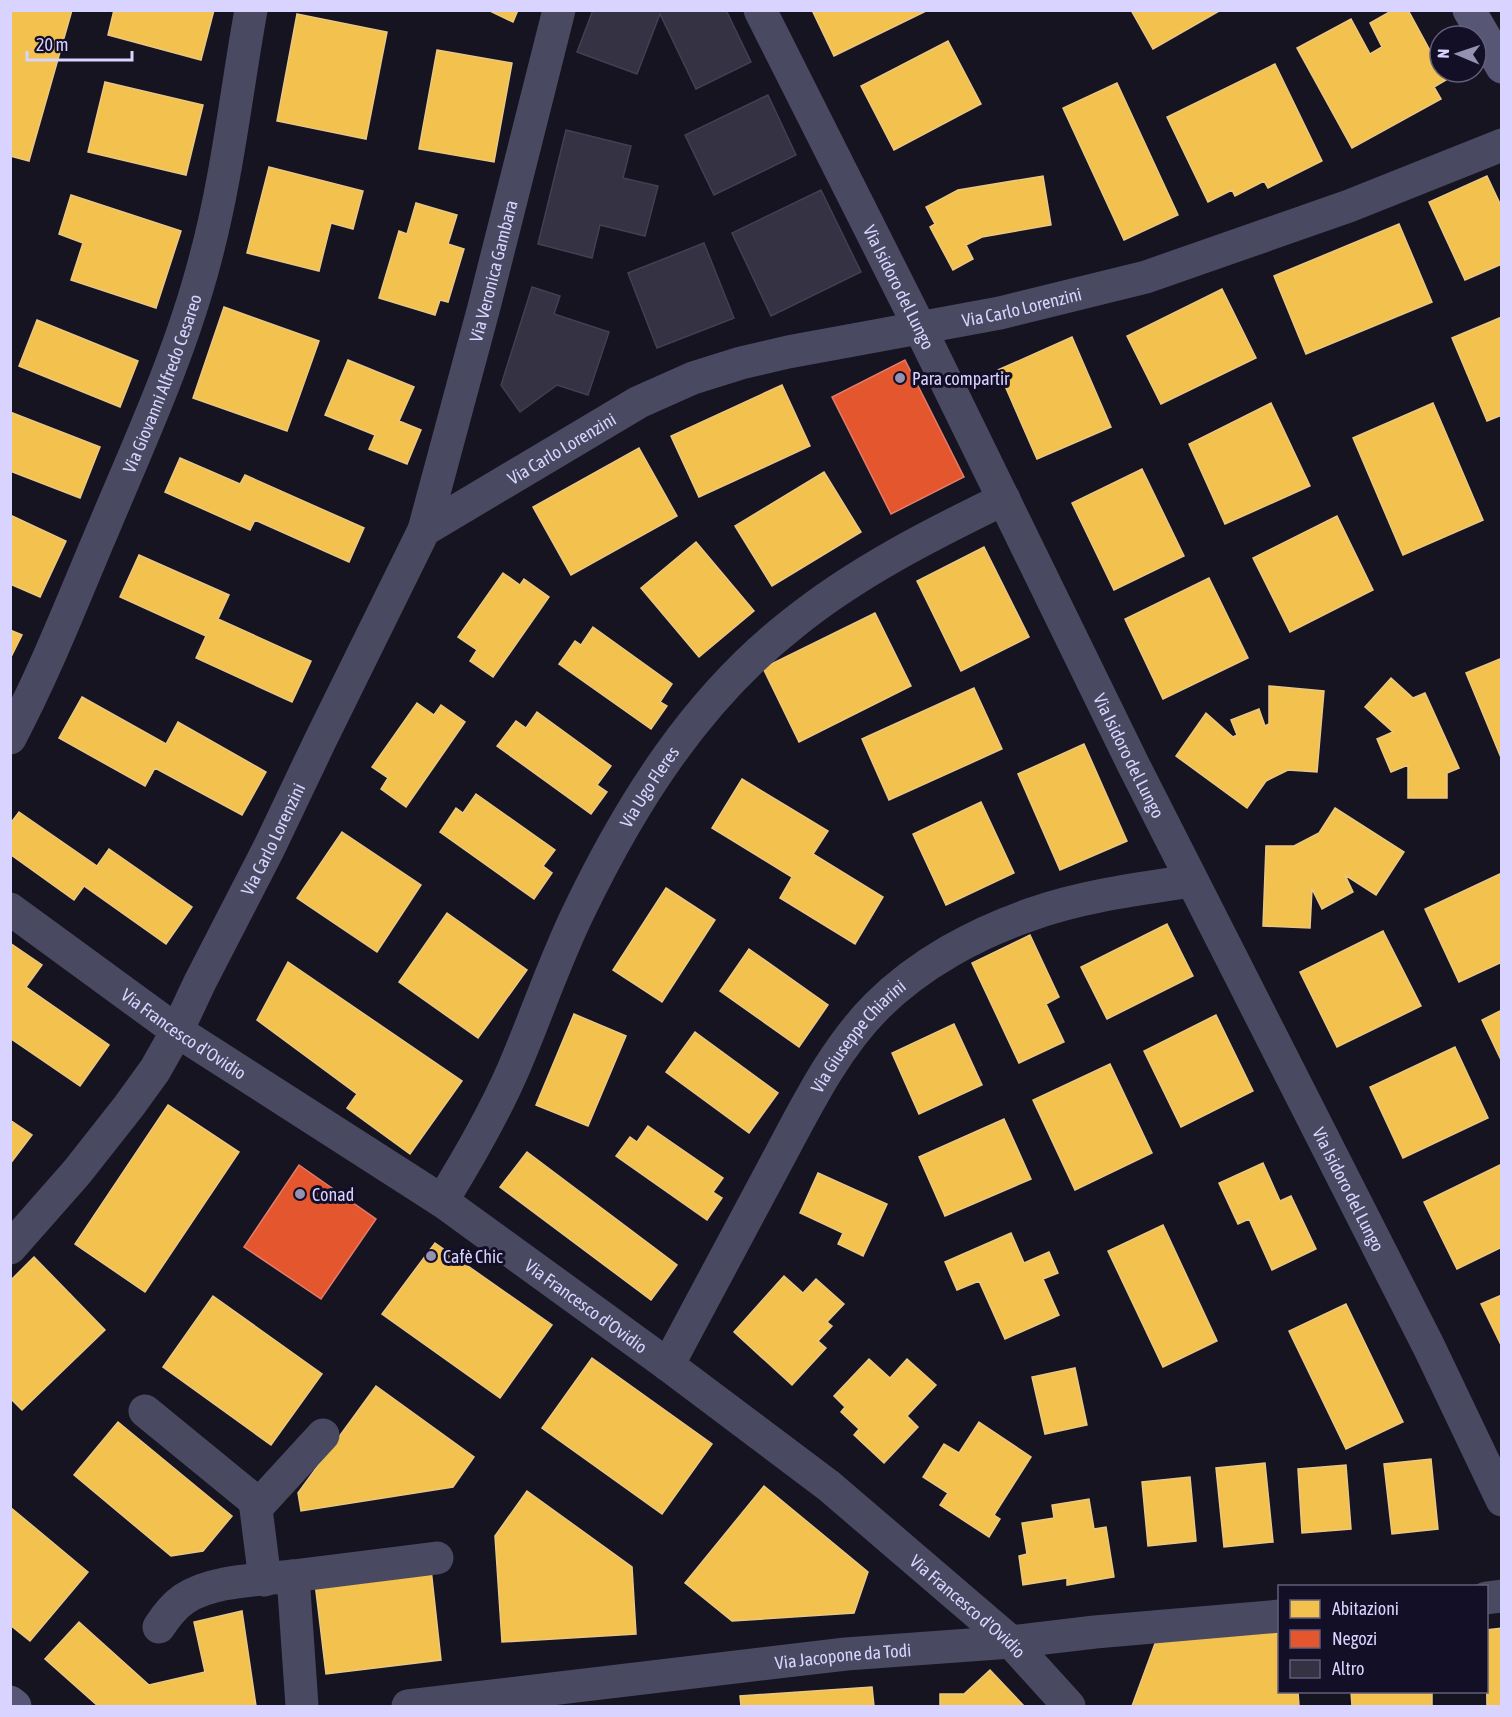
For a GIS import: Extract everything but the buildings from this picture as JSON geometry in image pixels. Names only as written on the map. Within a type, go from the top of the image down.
[{"type":"main road","points":[[1468,10],[1502,67]]},
{"type":"main road","points":[[10,1702],[15,1707]]},
{"type":"street","name":"Via Giovanni Alfredo Cesareo","points":[[10,738],[38,681],[119,490],[171,363],[196,294],[220,191],[251,10]]},
{"type":"street","name":"Via Veronica Gambara","points":[[424,530],[484,307],[559,10]]},
{"type":"street","name":"Via Isidoro del Lungo","points":[[760,10],[920,328],[1191,881],[1387,1262],[1502,1500]]},
{"type":"street","name":"Via Carlo Lorenzini","points":[[10,1248],[77,1172],[155,1070],[269,848],[424,530],[639,402],[673,386],[741,363],[1036,305],[1146,277],[1206,258],[1349,206],[1502,145]]},
{"type":"street","name":"Via Ugo Fleres","points":[[442,1201],[468,1160],[502,1093],[574,922],[611,845],[649,783],[687,729],[759,652],[801,618],[898,554],[1004,499]]},
{"type":"street","name":"Via Giuseppe Chiarini","points":[[668,1365],[814,1092],[846,1043],[879,1004],[933,962],[979,936],[1033,913],[1088,899],[1191,881]]},
{"type":"street","name":"Via Francesco d'Ovidio","points":[[10,909],[177,1031],[442,1201],[668,1365],[829,1486],[1011,1642],[1069,1707]]},
{"type":"street","points":[[145,1411],[255,1502],[279,1578],[302,1707]]},
{"type":"street","points":[[256,1509],[324,1436]]},
{"type":"street","points":[[159,1627],[174,1607],[184,1599],[213,1587],[437,1558]]},
{"type":"street","name":"Via Jacopone da Todi","points":[[408,1707],[846,1654],[1011,1642],[1095,1632],[1278,1616]]},
{"type":"place","name":"Para compartir","points":[[900,378]]},
{"type":"place","name":"Conad","points":[[300,1194]]},
{"type":"place","name":"Cafè Chic","points":[[431,1256]]}]
